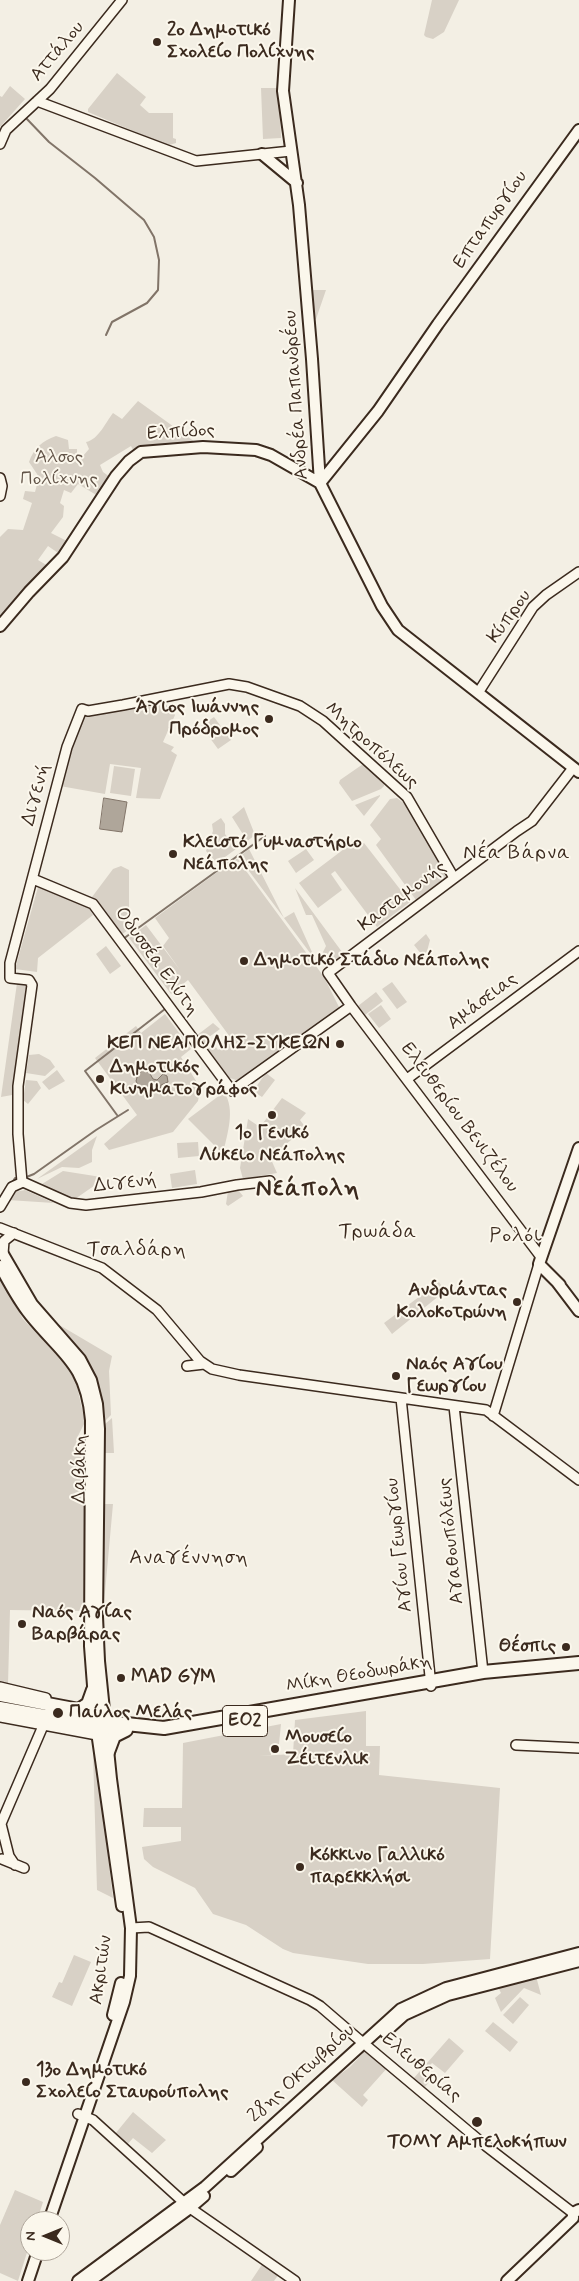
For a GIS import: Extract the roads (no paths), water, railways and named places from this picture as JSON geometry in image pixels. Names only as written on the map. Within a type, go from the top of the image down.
[{"type":"highway","name":"Μίκη Θεοδωράκη","points":[[0,1708],[45,1721],[97,1725],[157,1734],[185,1732],[431,1684],[483,1672],[579,1664]]},
{"type":"highway","name":"Μίκη Θεοδωράκη","points":[[0,1695],[79,1710],[97,1725],[117,1723],[150,1728],[176,1727],[431,1684],[579,1670]]},
{"type":"highway","points":[[79,1710],[88,1704],[93,1690]]},
{"type":"highway","points":[[108,1752],[110,1742],[114,1736],[126,1730]]},
{"type":"main road","name":"Ανδρέα Παπανδρέου","points":[[289,0],[283,81],[291,151],[297,184],[308,300],[320,483],[382,606],[395,627],[576,770]]},
{"type":"main road","name":"Επταπυργίου","points":[[320,483],[375,415],[579,130]]},
{"type":"main road","name":"Επταπυργίου","points":[[434,332],[449,318],[579,140]]},
{"type":"main road","points":[[264,156],[297,184]]},
{"type":"main road","name":"Ελπίδος","points":[[0,626],[29,592],[64,557],[116,476],[129,461],[141,452],[203,447],[256,450],[269,454],[320,483]]},
{"type":"main road","points":[[540,1261],[579,1148]]},
{"type":"main road","name":"Δαβάκη","points":[[1,1252],[32,1304],[80,1359],[96,1395],[99,1429],[97,1725]]},
{"type":"main road","name":"Ελευθερίου Βενιζέλου","points":[[540,1261],[579,1311]]},
{"type":"main road","name":"Δαβάκη","points":[[0,1266],[24,1307],[74,1364],[88,1396],[91,1420],[89,1620],[97,1725]]},
{"type":"main road","name":"Ακριτών","points":[[52,2211],[116,2008],[123,1975],[128,1929],[108,1752],[97,1725]]},
{"type":"main road","name":"Ακριτών","points":[[97,1725],[128,1929]]},
{"type":"main road","name":"28ης Οκτωβρίου","points":[[504,1976],[579,1953]]},
{"type":"main road","name":"28ης Οκτωβρίου","points":[[90,2281],[187,2206],[365,2045],[401,2009],[446,1988],[579,1961]]},
{"type":"main road","name":"Ακριτών","points":[[46,2211],[81,2115]]},
{"type":"main road","name":"28ης Οκτωβρίου","points":[[78,2281],[187,2206]]},
{"type":"main road","points":[[507,2281],[576,2216]]},
{"type":"main road","points":[[22,2281],[29,2261]]},
{"type":"main road","points":[[28,2281],[35,2261]]},
{"type":"street","name":"Αττάλου","points":[[0,144],[9,127],[38,101],[122,0]]},
{"type":"street","points":[[38,101],[194,160],[205,161],[264,156],[291,151]]},
{"type":"street","points":[[0,496],[1,480]]},
{"type":"street","name":"Κύπρου","points":[[478,693],[531,609],[542,598],[579,572]]},
{"type":"street","name":"Μητροπόλεως","points":[[82,710],[88,711],[124,705],[229,684],[247,687],[300,706],[323,722],[407,797],[454,878]]},
{"type":"street","name":"Διγενή","points":[[82,710],[69,739],[11,961],[10,978],[29,980],[32,983],[18,1086],[18,1134],[22,1182],[29,1183],[70,1202],[86,1205],[201,1192],[241,1184],[270,1181]]},
{"type":"street","name":"Κασταμονής","points":[[328,974],[532,821],[576,770]]},
{"type":"street","name":"Οδυσσέα Ελύτη","points":[[33,879],[93,904],[232,1091],[351,1006]]},
{"type":"street","name":"Αμάσειας","points":[[407,1079],[579,951]]},
{"type":"street","name":"Ελευθερίου Βενιζέλου","points":[[328,974],[515,1222],[540,1261]]},
{"type":"street","points":[[0,1207],[10,1188],[22,1182]]},
{"type":"street","points":[[0,1228],[92,1263],[110,1274],[157,1310],[192,1354],[204,1364],[216,1370],[239,1375],[486,1410],[579,1480]]},
{"type":"street","points":[[1,1252],[4,1241],[14,1233]]},
{"type":"street","points":[[494,1416],[540,1261]]},
{"type":"street","points":[[187,1366],[204,1364]]},
{"type":"street","name":"Αγίου Γεωργίου","points":[[401,1398],[431,1684]]},
{"type":"street","name":"Αγαθουπόλεως","points":[[454,1406],[483,1672]]},
{"type":"street","points":[[0,1687],[76,1704],[79,1710]]},
{"type":"street","points":[[20,1867],[3,1851],[0,1825],[4,1807],[45,1721],[57,1705]]},
{"type":"street","points":[[0,1717],[45,1721]]},
{"type":"street","points":[[516,1745],[579,1748]]},
{"type":"street","name":"Ελευθερίας","points":[[128,1929],[150,1927],[320,2006],[491,2150],[576,2216]]},
{"type":"street","points":[[81,2115],[93,2120],[187,2206],[296,2281]]},
{"type":"waterway","points":[[25,117],[49,142],[144,220],[154,237],[159,260],[158,290],[147,303],[112,322],[106,335]]},
{"type":"waterway","points":[[123,939],[265,836]]},
{"type":"waterway","points":[[117,1115],[85,1071],[165,1009],[153,992]]},
{"type":"waterway","points":[[24,1178],[34,1174],[128,1110]]},
{"type":"waterway","points":[[12,1183],[15,1178],[19,1178]]},
{"type":"place","name":"2ο Δημοτικό Σχολείο Πολίχνης","points":[[157,42]]},
{"type":"place","name":"Άγιος Ιωάννης Πρόδρομος","points":[[269,719]]},
{"type":"place","name":"Κλειστό Γυμναστήριο Νεάπολης","points":[[173,854]]},
{"type":"place","name":"Δημοτικό Στάδιο Νεάπολης","points":[[244,961]]},
{"type":"place","name":"ΚΕΠ ΝΕΑΠΟΛΗΣ-ΣΥΚΕΩΝ","points":[[340,1044]]},
{"type":"place","name":"Δημοτικός Κινηματογράφος","points":[[100,1079]]},
{"type":"place","name":"1ο Γενικό Λύκειο Νεάπολης","points":[[272,1115]]},
{"type":"place","name":"Ανδριάντας Κολοκοτρώνη","points":[[517,1302]]},
{"type":"place","name":"Ναός Αγίου Γεωργίου","points":[[396,1376]]},
{"type":"place","name":"Ναός Αγίας Βαρβάρας","points":[[22,1624]]},
{"type":"place","name":"Θέσπις","points":[[566,1647]]},
{"type":"place","name":"MAD GYM","points":[[121,1678]]},
{"type":"place","name":"Παύλος Μελάς","points":[[58,1713]]},
{"type":"place","name":"Μουσείο Ζέιτενλικ","points":[[275,1749]]},
{"type":"place","name":"Κόκκινο Γαλλικό παρεκκλήσι","points":[[300,1867]]},
{"type":"place","name":"13ο Δημοτικό Σχολείο Σταυρούπολης","points":[[26,2082]]},
{"type":"place","name":"ΤΟΜΥ Αμπελοκήπων","points":[[477,2122]]},
{"type":"district","name":"Νέα Βάρνα","points":[[517,854]]},
{"type":"district","name":"Νεάπολη","points":[[308,1190]]},
{"type":"district","name":"Τρωάδα","points":[[378,1233]]},
{"type":"district","name":"Ρολόι","points":[[516,1237]]},
{"type":"district","name":"Τσαλδάρη","points":[[137,1251]]},
{"type":"district","name":"Αναγέννηση","points":[[189,1559]]},
{"type":"park label","name":"Άλσος Πολίχνης","points":[[59,469]]}]
